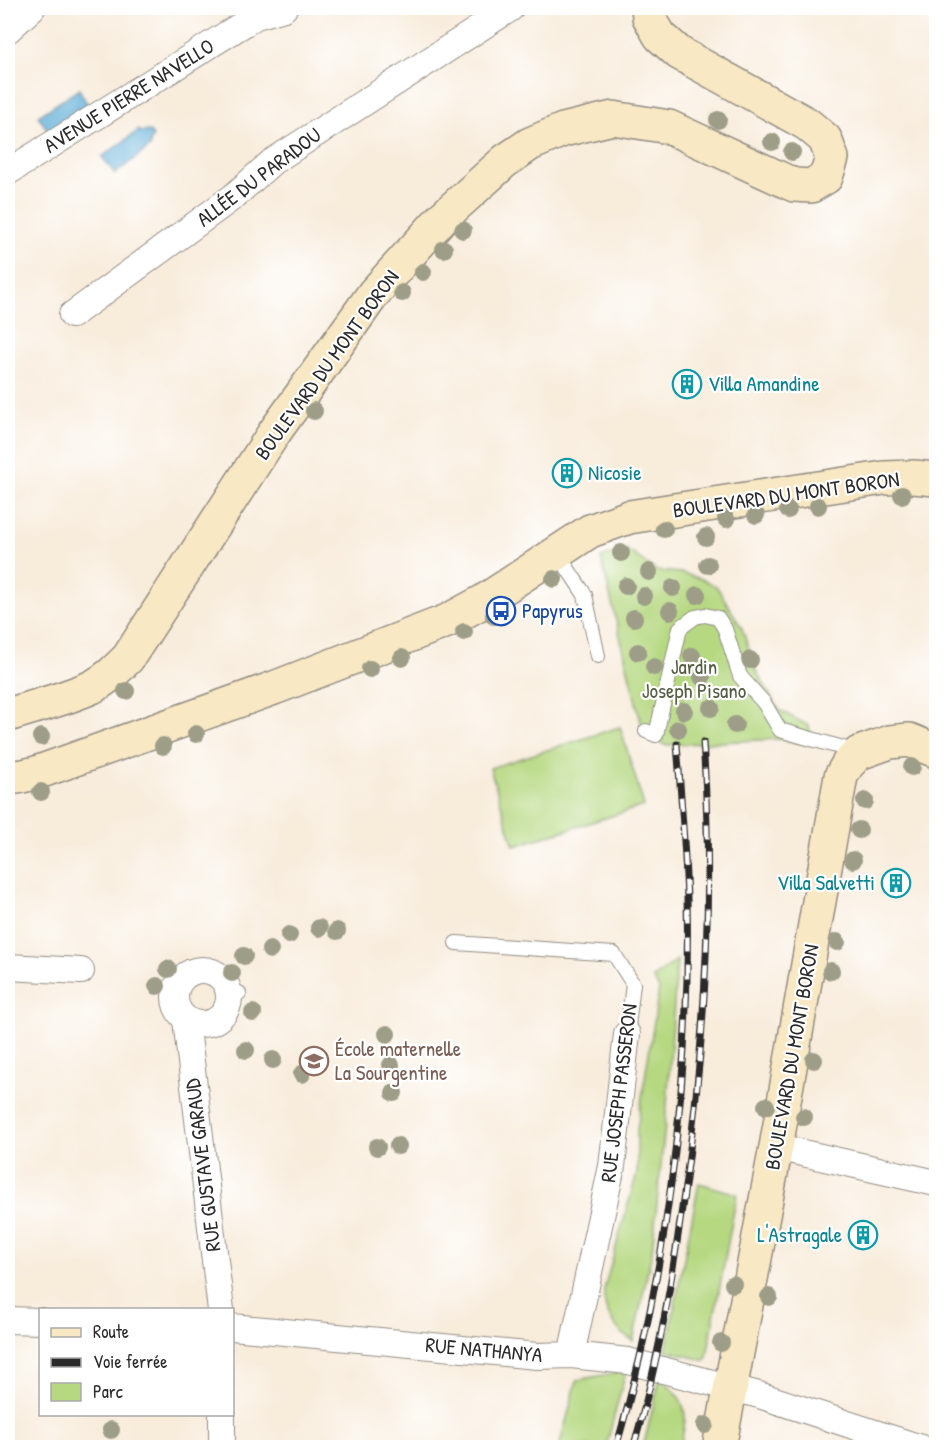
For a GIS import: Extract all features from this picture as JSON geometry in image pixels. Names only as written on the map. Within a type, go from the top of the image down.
[{"type":"street","points":[[8,30],[32,8]]},
{"type":"street","name":"AVENUE PIERRE NAVELLO","points":[[8,172],[256,16],[284,8]]},
{"type":"street","name":"ALLÉE DU PARADOU","points":[[72,315],[232,197],[272,162],[511,8]]},
{"type":"street","name":"BOULEVARD DU MONT BORON","points":[[8,715],[93,686],[111,674],[128,658],[274,433],[339,339],[374,293],[442,218],[505,160],[530,144],[563,130],[613,118],[669,128],[794,185],[811,186],[826,177],[832,158],[825,139],[807,124],[679,53],[660,36],[649,17],[648,8]]},
{"type":"street","name":"BOULEVARD DU MONT BORON","points":[[8,776],[18,777],[36,773],[144,735],[447,621],[484,602],[590,531],[629,517],[884,478],[936,479]]},
{"type":"street","points":[[859,753],[890,742],[909,740],[936,752]]},
{"type":"street","name":"BOULEVARD DU MONT BORON","points":[[719,1448],[776,1147],[841,776],[848,764],[859,753]]},
{"type":"street","points":[[8,967],[81,971]]},
{"type":"street","name":"RUE GUSTAVE GARAUD","points":[[186,1020],[203,1025],[212,1023],[220,1018],[234,994],[218,976],[210,971],[192,971],[179,982],[174,998],[176,1006],[186,1020],[221,1308]]},
{"type":"street","name":"RUE JOSEPH PASSERON","points":[[571,1356],[612,1166],[627,1034]]},
{"type":"street","points":[[776,1147],[936,1183]]},
{"type":"street","points":[[8,1320],[39,1321]]},
{"type":"street","name":"RUE NATHANYA","points":[[234,1327],[537,1356],[571,1356],[628,1362],[835,1419],[921,1448]]},
{"type":"street","points":[[222,1416],[222,1448]]},
{"type":"lane","points":[[558,554],[585,595],[598,656]]},
{"type":"lane","points":[[646,731],[656,735],[680,628],[690,618],[710,615],[718,618],[722,623],[740,676],[764,703],[780,729],[859,753]]},
{"type":"lane","name":"RUE JOSEPH PASSERON","points":[[456,943],[614,954],[633,984],[627,1034]]},
{"type":"green space","name":"Jardin Joseph Pisano","points":[[626,549],[657,571],[681,573],[702,579],[717,587],[742,628],[756,671],[779,710],[809,726],[812,739],[807,744],[778,739],[665,745],[652,739],[641,723],[601,558]]},
{"type":"green space","points":[[620,727],[644,806],[514,846],[490,768]]},
{"type":"green space","points":[[677,960],[667,1105],[652,1252],[633,1341],[615,1326],[611,1319],[605,1305],[604,1289],[637,1173],[637,1129],[659,989],[653,978]]},
{"type":"green space","points":[[699,1183],[737,1194],[706,1361],[666,1350]]},
{"type":"green space","points":[[626,1371],[606,1447],[559,1448],[577,1380]]},
{"type":"green space","points":[[660,1378],[670,1386],[684,1408],[685,1416],[680,1447],[643,1448]]},
{"type":"water","points":[[79,89],[89,107],[49,132],[38,116]]},
{"type":"water","points":[[139,130],[149,131],[153,136],[151,146],[115,174],[102,157]]},
{"type":"railway","points":[[633,1448],[649,1388],[668,1298],[697,1092],[705,975],[708,859],[703,742]]},
{"type":"railway","points":[[616,1448],[634,1382],[662,1246],[680,1105],[685,1035],[687,898],[677,744]]},
{"type":"place","name":"Villa Amandine","points":[[687,384]]},
{"type":"place","name":"Nicosie","points":[[567,473]]},
{"type":"place","name":"Papyrus","points":[[501,611]]},
{"type":"place","name":"Villa Salvetti","points":[[896,883]]},
{"type":"place","name":"École maternelle La Sourgentine","points":[[314,1061]]},
{"type":"place","name":"L'Astragale","points":[[863,1235]]}]
